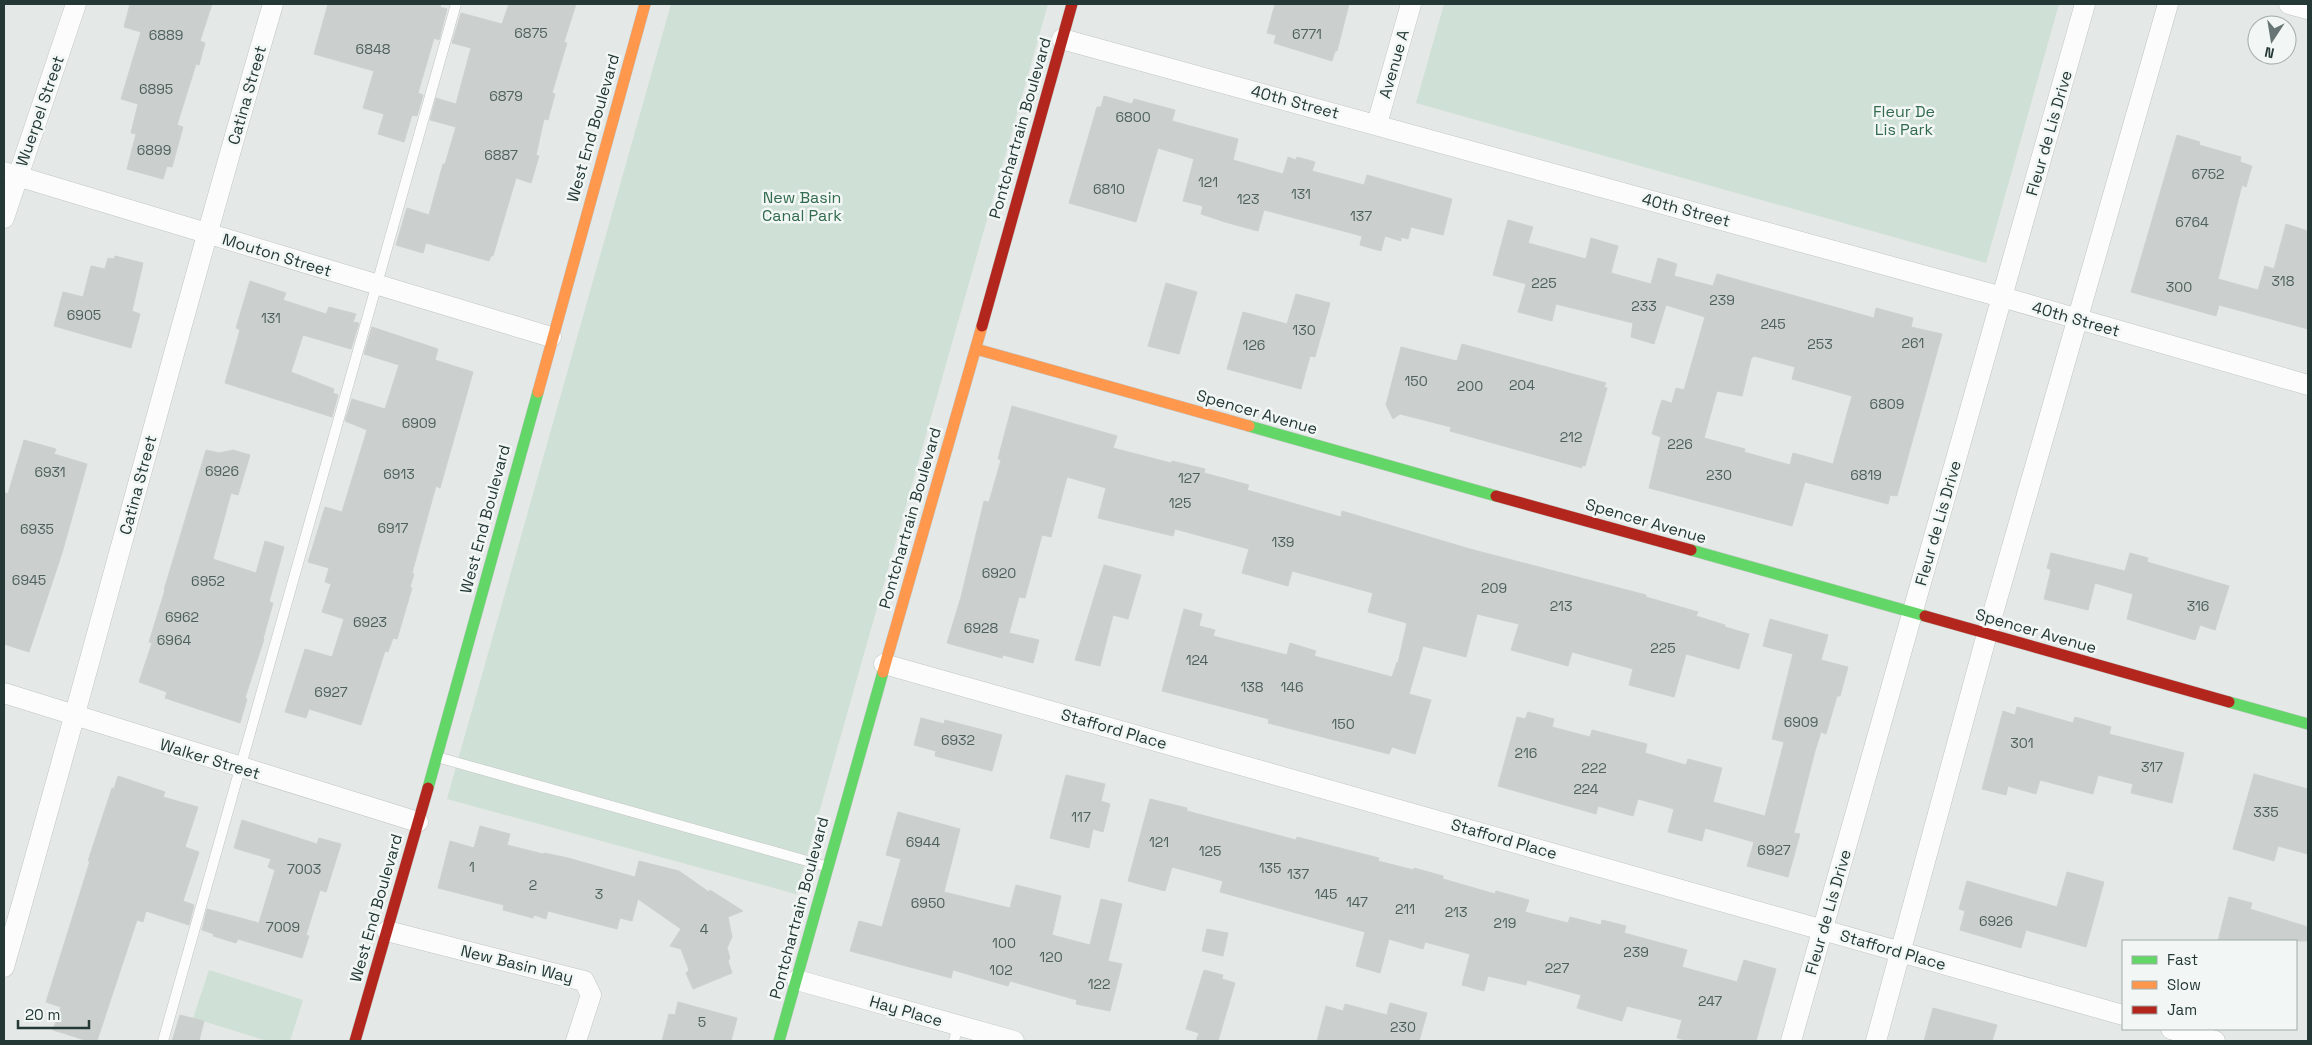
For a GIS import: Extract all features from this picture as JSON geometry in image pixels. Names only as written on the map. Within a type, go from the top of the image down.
[{"type":"main road","name":"West End Boulevard","points":[[355,1041],[418,822],[551,337],[645,4]]},
{"type":"main road","name":"Pontchartrain Boulevard","points":[[779,1041],[798,980],[827,866],[976,350],[1072,4]]},
{"type":"main road","name":"Spencer Avenue","points":[[976,350],[2308,724]]},
{"type":"street","name":"Wuerpel Street","points":[[4,218],[11,174],[76,4]]},
{"type":"street","name":"Catina Street","points":[[4,967],[76,716],[206,234],[274,4]]},
{"type":"street","name":"Avenue A","points":[[1377,124],[1411,4]]},
{"type":"street","name":"Fleur de Lis Drive","points":[[1791,1041],[2085,4]]},
{"type":"street","points":[[1876,1041],[1902,952],[1987,634],[2168,4]]},
{"type":"street","points":[[2289,4],[2308,9]]},
{"type":"street","name":"40th Street","points":[[1062,39],[2002,297],[2308,385]]},
{"type":"street","name":"Mouton Street","points":[[11,174],[551,337]]},
{"type":"street","name":"Stafford Place","points":[[884,664],[2122,1015]]},
{"type":"street","name":"Walker Street","points":[[4,693],[241,769],[418,822]]},
{"type":"street","name":"New Basin Way","points":[[387,931],[584,981],[591,995],[576,1041]]},
{"type":"street","name":"Hay Place","points":[[798,980],[956,1033],[1014,1041]]},
{"type":"street","points":[[2175,1030],[2216,1041]]},
{"type":"lane","points":[[163,1041],[456,4]]},
{"type":"lane","points":[[436,757],[827,866]]},
{"type":"green space","name":"New Basin Canal Park","points":[[671,4],[1048,4],[796,894],[447,799]]},
{"type":"green space","name":"Fleur De Lis Park","points":[[1444,4],[2059,4],[1986,263],[1416,103]]},
{"type":"green space","points":[[209,970],[303,1000],[290,1041],[267,1041],[193,1018]]},
{"type":"building","points":[[130,4],[212,4],[200,41],[205,43],[199,65],[196,64],[177,125],[183,127],[172,167],[167,166],[163,179],[127,169],[136,134],[131,133],[138,104],[121,99],[141,32],[124,27]]},
{"type":"building","points":[[328,4],[441,4],[440,7],[447,9],[439,40],[434,38],[418,93],[423,95],[417,116],[412,115],[404,142],[378,134],[384,114],[363,108],[374,71],[314,54]]},
{"type":"building","points":[[509,4],[576,4],[564,42],[567,43],[552,93],[555,94],[548,120],[544,119],[536,155],[539,156],[531,183],[516,178],[493,256],[491,256],[489,261],[426,243],[423,253],[396,245],[407,208],[429,215],[443,164],[445,164],[456,127],[430,120],[436,98],[456,104],[471,48],[452,43],[461,13],[502,24]]},
{"type":"building","points":[[1275,4],[1349,4],[1337,51],[1335,51],[1332,61],[1274,43],[1276,35],[1267,33]]},
{"type":"building","points":[[1104,96],[1132,104],[1134,99],[1175,110],[1172,121],[1238,139],[1233,160],[1283,174],[1288,157],[1296,160],[1297,157],[1315,162],[1312,171],[1364,185],[1367,175],[1452,199],[1443,235],[1411,227],[1408,239],[1401,237],[1401,241],[1385,236],[1381,251],[1360,245],[1362,236],[1264,210],[1258,231],[1225,222],[1201,214],[1203,206],[1183,201],[1194,159],[1158,148],[1136,222],[1069,203],[1097,107],[1101,107]]},
{"type":"building","points":[[2177,135],[2200,142],[2199,145],[2241,157],[2240,162],[2252,166],[2246,187],[2242,185],[2218,279],[2258,290],[2265,266],[2274,269],[2286,224],[2308,231],[2308,329],[2219,305],[2216,316],[2131,292]]},
{"type":"building","points":[[1508,220],[1533,227],[1528,243],[1586,259],[1591,238],[1618,246],[1611,273],[1651,284],[1658,258],[1677,264],[1674,276],[1713,286],[1717,274],[1874,318],[1876,308],[1913,318],[1911,327],[1942,334],[1897,496],[1890,495],[1888,504],[1805,482],[1792,526],[1649,488],[1661,437],[1652,434],[1658,412],[1662,400],[1672,403],[1676,388],[1684,390],[1705,317],[1666,305],[1654,344],[1631,337],[1633,323],[1556,304],[1552,321],[1518,312],[1526,284],[1493,275]],"holes":[[[1754,356],[1795,367],[1792,379],[1852,396],[1833,464],[1793,453],[1790,465],[1744,452],[1745,449],[1704,438],[1717,391],[1742,396],[1751,359]]]},
{"type":"building","points":[[115,256],[143,263],[132,311],[140,314],[131,348],[54,326],[63,292],[83,297],[91,266],[105,269],[108,258],[114,259]]},
{"type":"building","points":[[250,281],[286,293],[283,300],[326,314],[329,307],[356,314],[353,322],[359,323],[351,349],[303,335],[291,372],[334,389],[333,393],[338,395],[332,417],[225,383],[240,330],[236,328]]},
{"type":"building","points":[[1166,283],[1197,292],[1179,354],[1148,346]]},
{"type":"building","points":[[1296,294],[1330,303],[1315,357],[1310,356],[1301,389],[1227,369],[1243,312],[1287,324]]},
{"type":"building","points":[[372,327],[438,349],[435,360],[473,372],[440,488],[436,486],[412,573],[414,574],[410,587],[412,588],[397,639],[393,638],[388,652],[385,651],[361,725],[309,709],[306,718],[285,712],[305,649],[332,657],[344,619],[322,612],[331,584],[325,582],[329,568],[308,562],[325,507],[342,512],[367,430],[345,421],[352,399],[385,409],[399,365],[364,354]]},
{"type":"building","points":[[1462,344],[1606,383],[1604,387],[1607,388],[1585,466],[1582,465],[1582,468],[1450,431],[1451,427],[1400,414],[1393,419],[1386,405],[1401,347],[1457,361]]},
{"type":"building","points":[[1012,406],[1117,436],[1113,448],[1171,463],[1172,461],[1205,469],[1204,473],[1249,485],[1247,490],[1341,517],[1342,511],[1470,549],[1646,595],[1646,597],[1698,612],[1696,616],[1749,634],[1739,669],[1686,654],[1674,697],[1629,685],[1633,669],[1572,652],[1568,666],[1511,650],[1519,624],[1477,614],[1466,657],[1423,646],[1409,694],[1431,700],[1415,754],[1392,747],[1389,754],[1268,723],[1269,719],[1162,691],[1184,609],[1202,614],[1199,626],[1215,630],[1213,636],[1287,655],[1290,643],[1316,651],[1314,656],[1392,677],[1398,663],[1407,623],[1368,612],[1373,593],[1292,571],[1288,586],[1242,573],[1249,549],[1175,529],[1173,536],[1098,518],[1106,488],[1067,477],[1051,537],[1042,535],[1025,598],[1019,597],[1009,633],[1039,640],[1033,663],[1003,655],[1002,658],[947,643],[961,597],[984,501],[989,502],[1001,460],[998,459]]},
{"type":"building","points":[[24,440],[56,449],[54,454],[87,464],[62,553],[29,652],[4,644],[4,492],[8,494]]},
{"type":"building","points":[[206,450],[219,453],[233,450],[250,455],[238,495],[231,493],[213,559],[256,573],[265,541],[284,547],[269,602],[273,603],[264,639],[245,698],[247,699],[240,723],[165,698],[167,692],[139,682],[152,643],[149,642]]},
{"type":"building","points":[[2051,553],[2125,571],[2130,553],[2148,558],[2147,562],[2229,586],[2215,630],[2200,625],[2195,640],[2127,619],[2133,594],[2095,583],[2088,610],[2044,599],[2051,570],[2047,568]]},
{"type":"building","points":[[1104,565],[1141,575],[1128,619],[1113,615],[1100,666],[1075,660]]},
{"type":"building","points":[[1770,619],[1828,635],[1821,660],[1848,667],[1826,734],[1821,732],[1815,751],[1794,833],[1800,834],[1788,877],[1747,866],[1754,842],[1705,828],[1702,841],[1668,832],[1674,809],[1638,799],[1633,816],[1598,806],[1596,814],[1498,786],[1517,717],[1525,719],[1528,712],[1554,719],[1552,727],[1590,737],[1592,730],[1647,744],[1645,753],[1686,765],[1688,759],[1722,768],[1713,802],[1765,816],[1784,742],[1772,739],[1793,654],[1763,646]]},
{"type":"building","points":[[2017,707],[2073,723],[2075,717],[2111,727],[2109,734],[2184,753],[2172,803],[2131,793],[2133,784],[2098,775],[2093,794],[2040,780],[2036,794],[2008,786],[2006,795],[1982,789],[2003,711],[2015,715]]},
{"type":"building","points":[[921,718],[944,724],[945,720],[1002,735],[992,771],[935,756],[936,751],[914,745]]},
{"type":"building","points":[[2254,774],[2308,789],[2308,854],[2278,846],[2274,861],[2233,849]]},
{"type":"building","points":[[1066,775],[1105,784],[1101,801],[1110,804],[1103,832],[1093,829],[1089,848],[1050,838]]},
{"type":"building","points":[[118,776],[165,792],[163,797],[198,807],[185,847],[199,852],[183,901],[194,905],[189,925],[146,911],[143,922],[137,920],[97,1041],[88,1041],[53,1030],[61,1007],[46,1002],[90,861],[88,861],[112,788],[114,789]]},
{"type":"building","points":[[1150,799],[1187,808],[1187,811],[1296,840],[1297,837],[1379,858],[1378,861],[1443,876],[1443,879],[1495,894],[1496,891],[1529,900],[1525,912],[1568,923],[1570,917],[1601,925],[1602,920],[1626,926],[1624,933],[1687,950],[1682,967],[1737,982],[1744,960],[1776,969],[1756,1041],[1690,1041],[1677,1038],[1682,1020],[1627,1006],[1622,1021],[1577,1008],[1581,995],[1527,980],[1526,985],[1488,976],[1484,991],[1462,985],[1470,954],[1425,942],[1423,949],[1389,939],[1380,973],[1356,966],[1365,932],[1220,892],[1223,881],[1172,867],[1165,891],[1128,881]]},
{"type":"building","points":[[898,812],[960,829],[944,892],[1010,908],[1016,885],[1061,896],[1052,935],[1090,945],[1101,899],[1122,904],[1108,961],[1122,964],[1110,1011],[1076,1004],[1077,1000],[1010,981],[1008,986],[953,970],[951,978],[850,951],[859,921],[882,927],[901,859],[886,855]]},
{"type":"building","points":[[242,820],[317,844],[319,838],[341,844],[326,892],[320,890],[306,935],[309,936],[302,958],[238,939],[236,943],[213,936],[214,934],[202,930],[207,909],[259,923],[275,870],[268,867],[271,859],[234,848]]},
{"type":"building","points":[[480,826],[510,834],[507,845],[568,858],[635,877],[639,861],[679,871],[709,892],[710,890],[743,911],[728,917],[732,937],[727,948],[730,958],[728,961],[732,973],[693,989],[686,973],[689,970],[681,949],[670,946],[681,929],[638,899],[632,921],[620,918],[617,929],[548,911],[546,919],[534,915],[533,918],[503,910],[504,905],[438,888],[450,841],[474,848]]},
{"type":"building","points":[[2067,872],[2104,882],[2086,947],[2026,930],[2021,948],[1960,930],[1965,911],[1959,909],[1967,881],[2057,907]]},
{"type":"building","points":[[2229,897],[2252,903],[2250,909],[2308,927],[2308,941],[2218,940]]},
{"type":"building","points":[[1207,929],[1228,933],[1223,956],[1202,951]]},
{"type":"building","points":[[1204,970],[1223,975],[1222,979],[1235,983],[1218,1041],[1196,1041],[1199,1033],[1186,1029]]},
{"type":"building","points":[[678,1002],[737,1018],[731,1041],[662,1041],[669,1014],[675,1015]]},
{"type":"building","points":[[1390,1003],[1427,1013],[1419,1041],[1317,1041],[1326,1006],[1343,1011],[1345,1004],[1387,1015]]},
{"type":"building","points":[[1933,1008],[1997,1025],[1992,1041],[1924,1041]]},
{"type":"building","points":[[180,1015],[204,1021],[199,1041],[172,1041]]},
{"type":"traffic: fast","points":[[428,788],[538,392]]},
{"type":"traffic: fast","points":[[1249,426],[1496,496]]},
{"type":"traffic: fast","points":[[1691,550],[1925,616]]},
{"type":"traffic: fast","points":[[779,1041],[883,672]]},
{"type":"traffic: fast","points":[[2229,702],[2308,724]]},
{"type":"traffic: slow","points":[[538,392],[645,4]]},
{"type":"traffic: slow","points":[[883,672],[982,326]]},
{"type":"traffic: slow","points":[[976,349],[1249,426]]},
{"type":"traffic: jam","points":[[982,326],[1072,4]]},
{"type":"traffic: jam","points":[[1496,496],[1691,550]]},
{"type":"traffic: jam","points":[[1925,616],[2229,702]]},
{"type":"traffic: jam","points":[[355,1041],[428,788]]}]
